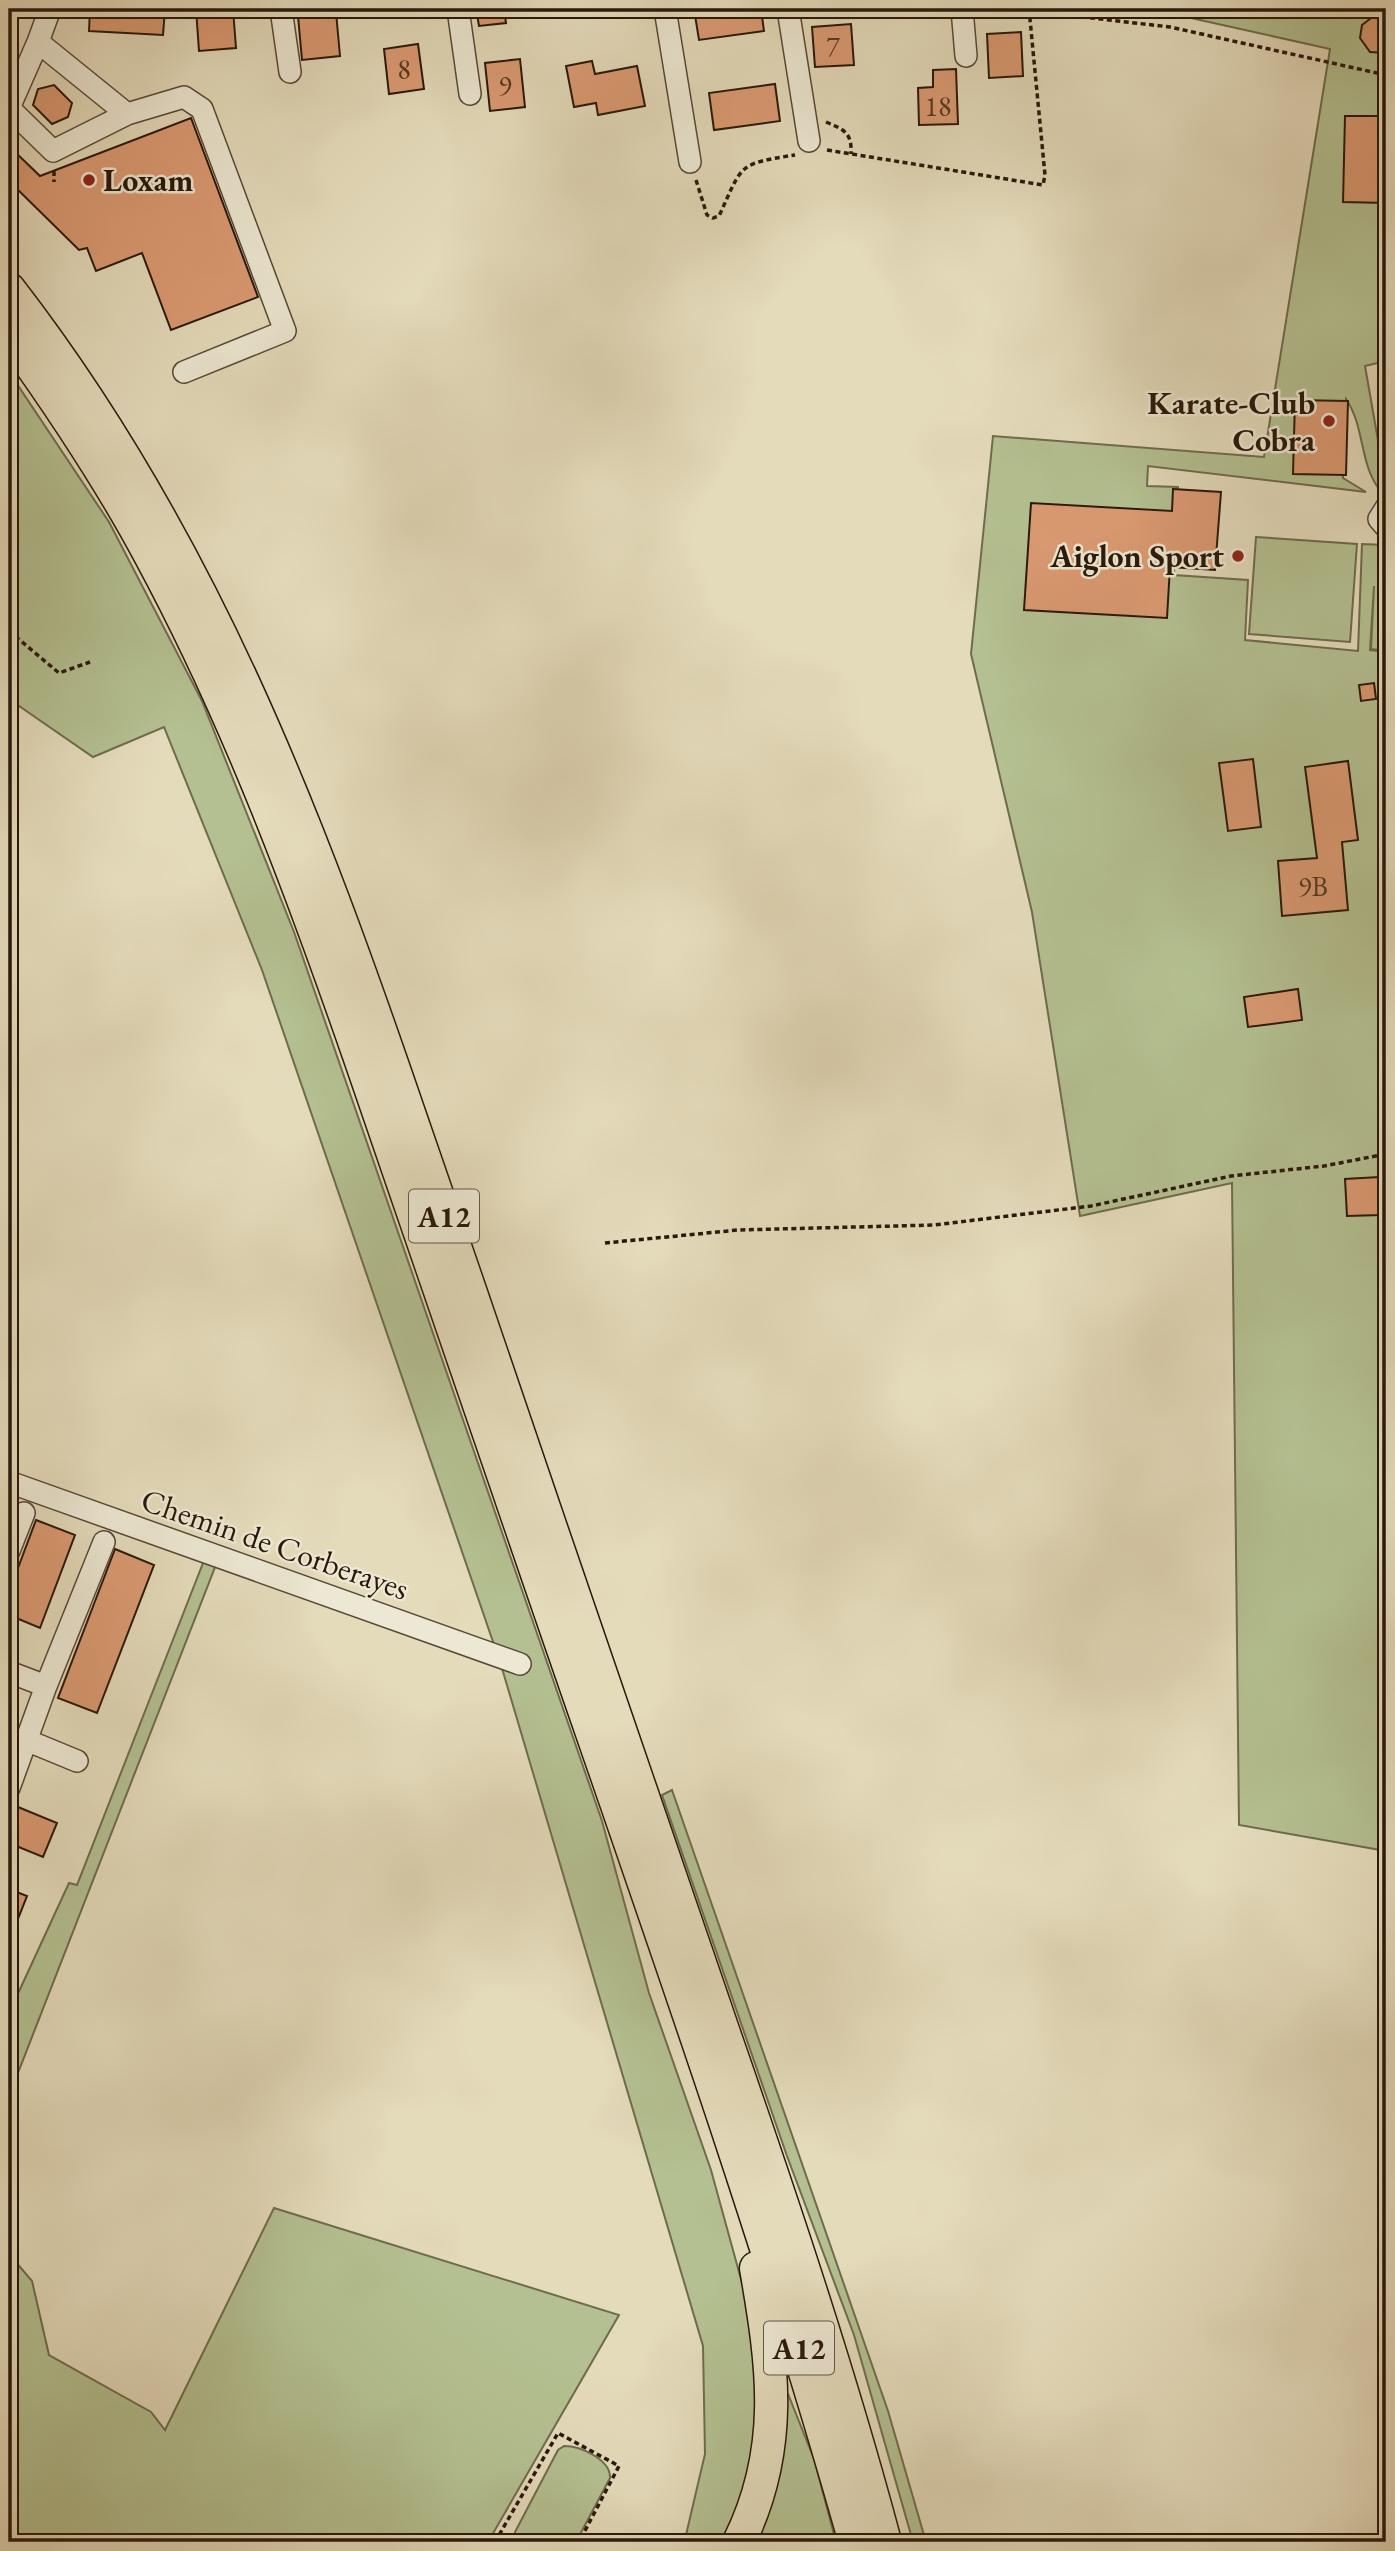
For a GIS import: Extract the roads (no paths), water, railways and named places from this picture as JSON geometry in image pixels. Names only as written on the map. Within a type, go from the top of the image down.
[{"type":"highway","name":"A12","points":[[9,289],[89,399],[173,538],[246,684],[306,828],[398,1079],[766,2157],[826,2339],[885,2542]]},
{"type":"highway","name":"A12","points":[[9,334],[73,426],[149,552],[197,646],[265,801],[370,1087],[736,2156],[798,2345],[855,2542]]},
{"type":"highway","points":[[736,2156],[770,2348],[772,2393],[771,2436],[765,2471],[739,2542]]},
{"type":"street","points":[[50,9],[9,108],[53,151],[127,114],[184,97],[202,109],[285,331],[184,372]]},
{"type":"street","points":[[281,9],[290,72]]},
{"type":"street","points":[[458,9],[470,94]]},
{"type":"street","points":[[665,9],[690,162]]},
{"type":"street","points":[[788,9],[808,142]]},
{"type":"street","points":[[962,11],[966,56]]},
{"type":"street","points":[[38,42],[127,114]]},
{"type":"street","points":[[1386,508],[1379,519],[1386,527]]},
{"type":"street","name":"Chemin de Corberayes","points":[[9,1482],[520,1664]]},
{"type":"street","points":[[9,1551],[24,1513]]},
{"type":"street","points":[[9,1788],[46,1686],[104,1542]]},
{"type":"street","points":[[9,1672],[46,1686]]},
{"type":"street","points":[[26,1740],[77,1761]]},
{"type":"place","name":"Loxam","points":[[89,180]]},
{"type":"place","name":"Karate-Club Cobra","points":[[1329,421]]},
{"type":"place","name":"Aiglon Sport","points":[[1238,556]]}]
